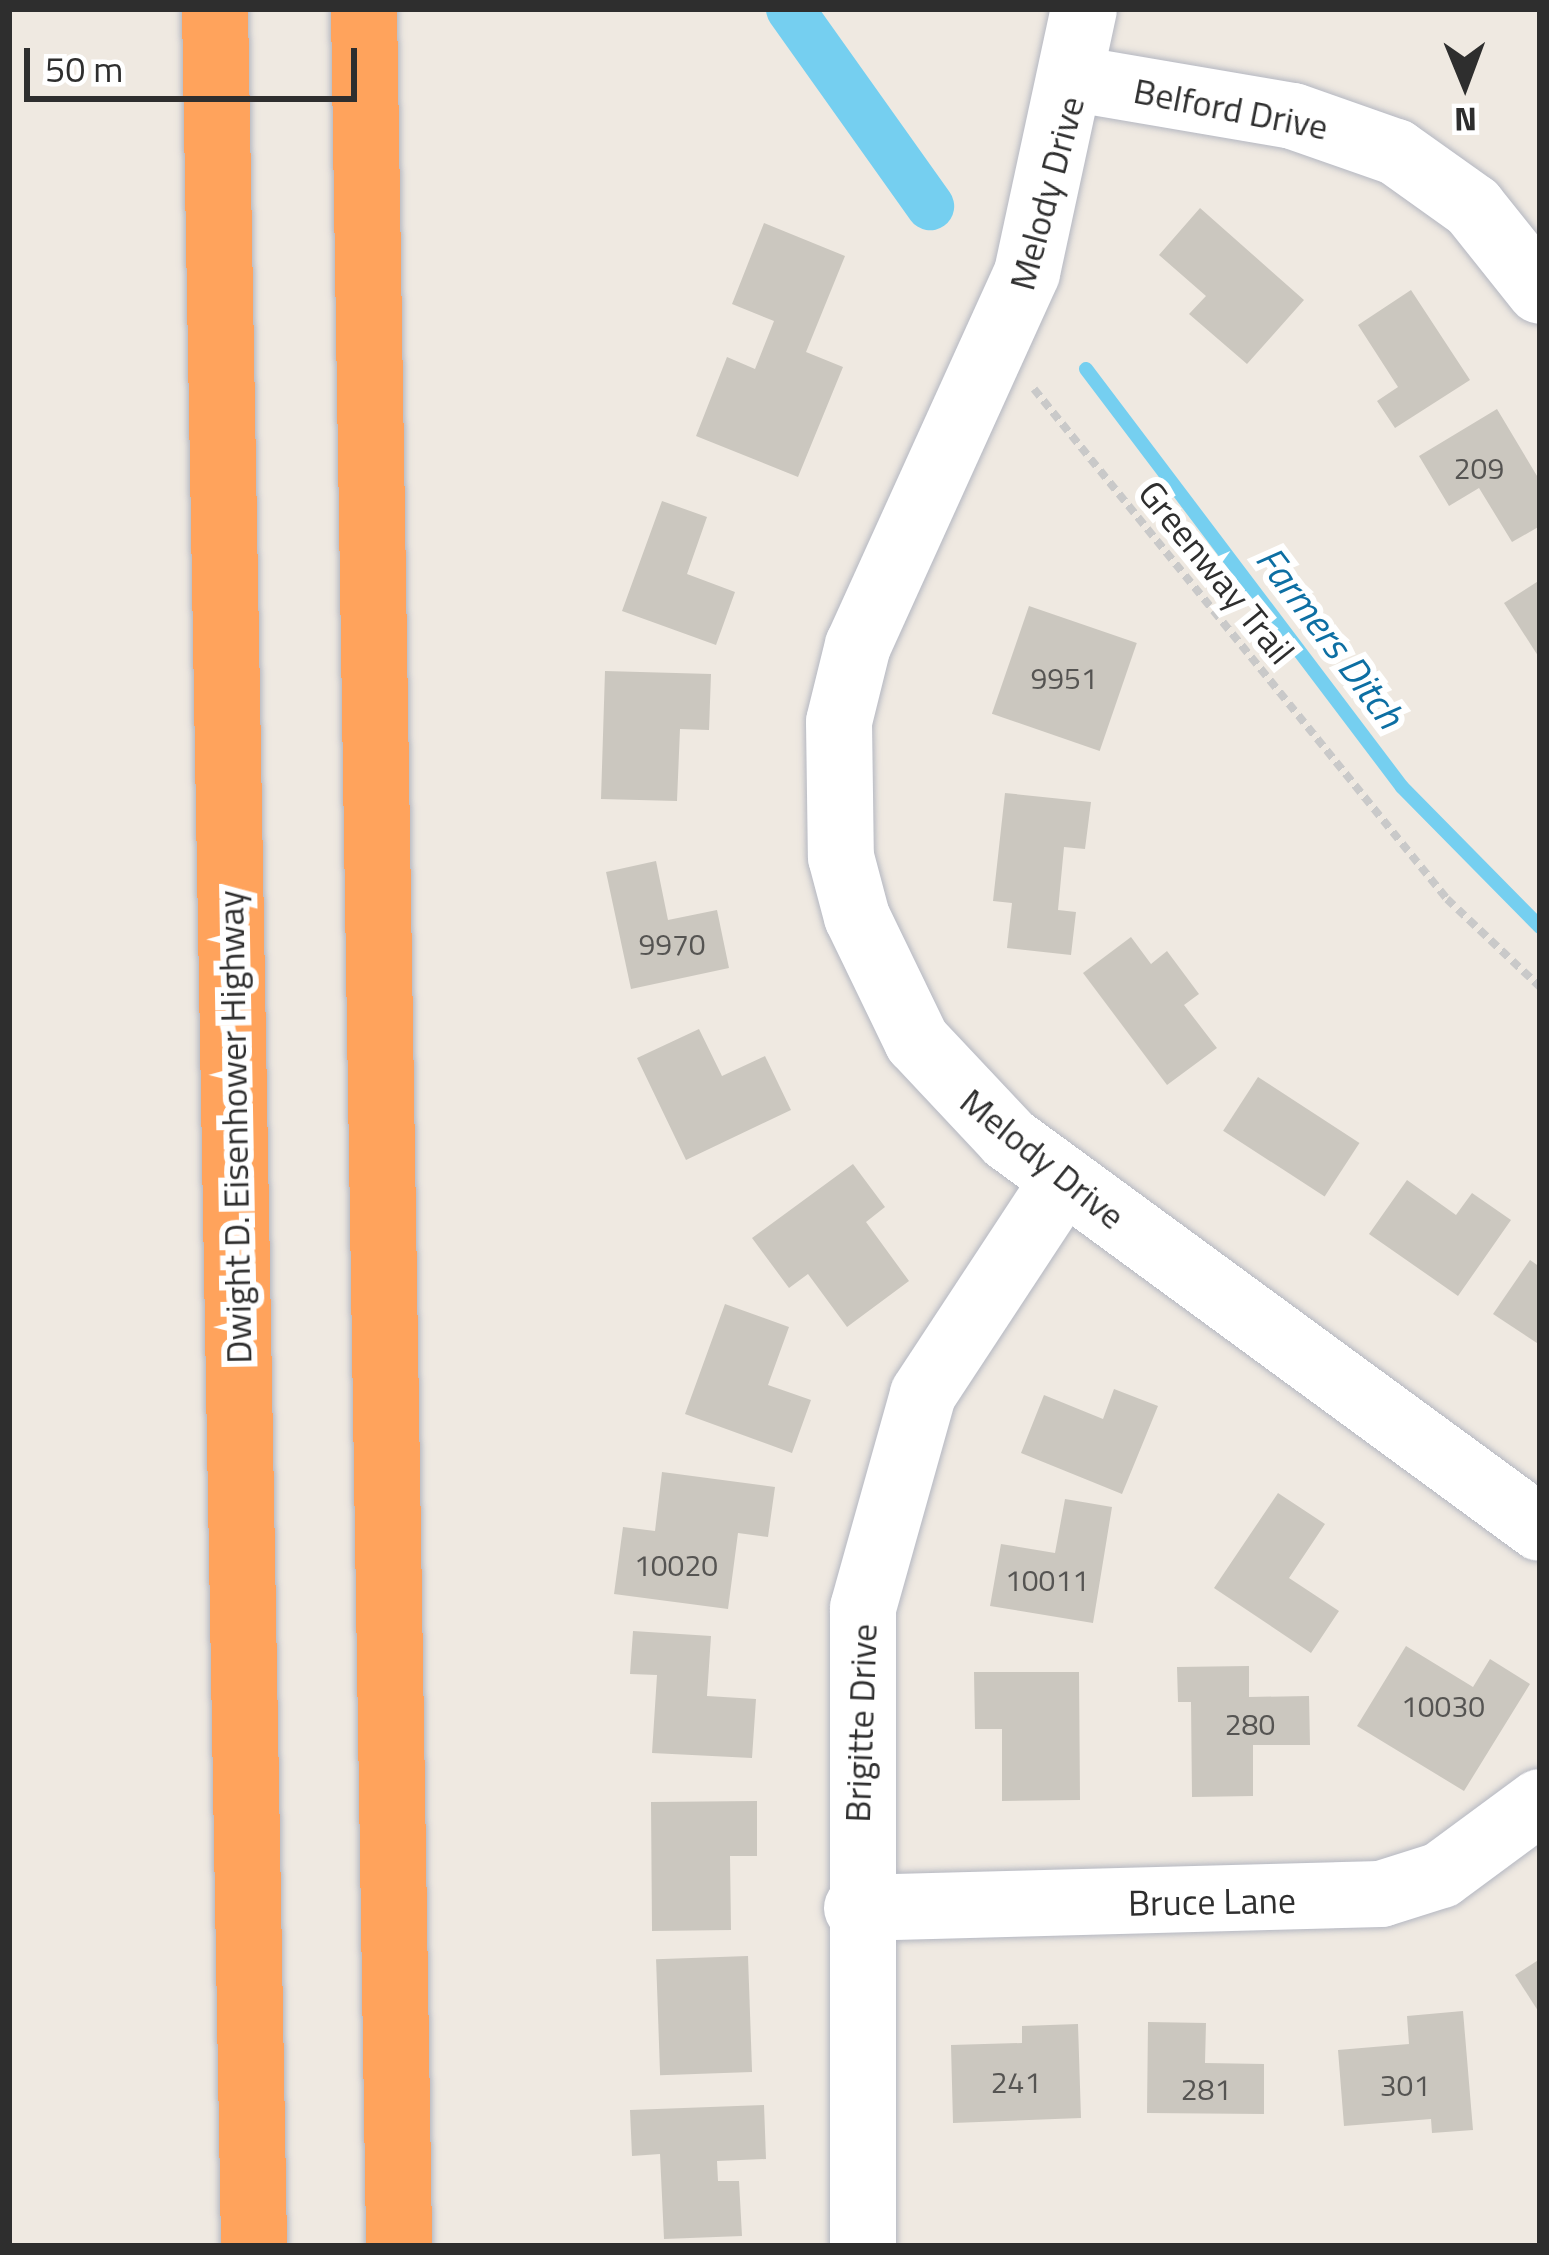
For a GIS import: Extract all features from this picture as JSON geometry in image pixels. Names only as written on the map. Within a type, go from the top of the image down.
[{"type":"highway","name":"Dwight D. Eisenhower Highway","points":[[215,9],[254,2246]]},
{"type":"highway","points":[[364,9],[399,2246]]},
{"type":"highway","points":[[371,2246],[398,2152]]},
{"type":"street","name":"Melody Drive","points":[[1084,9],[1076,79],[1001,348],[858,645],[835,795],[857,917],[892,1003],[970,1105],[1063,1180],[1540,1528]]},
{"type":"street","name":"Belford Drive","points":[[1076,79],[1293,116],[1396,152],[1473,207],[1540,291]]},
{"type":"street","name":"Brigitte Drive","points":[[863,2246],[855,1692],[883,1507],[956,1329],[1063,1180]]},
{"type":"street","name":"Bruce Lane","points":[[857,1908],[1381,1894],[1441,1875],[1540,1802]]},
{"type":"path","name":"Greenway Trail","points":[[1001,348],[1447,898],[1540,988]]},
{"type":"building","points":[[1200,208],[1304,300],[1247,364],[1189,314],[1206,296],[1159,255]]},
{"type":"building","points":[[764,223],[845,256],[806,352],[843,367],[798,477],[696,436],[727,357],[755,369],[774,321],[732,304]]},
{"type":"building","points":[[1411,290],[1470,380],[1395,428],[1377,401],[1398,387],[1358,325]]},
{"type":"building","points":[[1497,409],[1540,481],[1540,526],[1512,542],[1479,488],[1449,506],[1419,456]]},
{"type":"building","points":[[662,501],[707,517],[687,574],[735,592],[716,645],[622,611]]},
{"type":"building","points":[[1540,580],[1540,659],[1504,603]]},
{"type":"building","points":[[1029,606],[1137,643],[1100,751],[992,714]]},
{"type":"building","points":[[605,671],[711,674],[709,730],[680,729],[677,801],[601,799]]},
{"type":"building","points":[[1005,793],[1091,802],[1085,849],[1064,847],[1058,910],[1076,912],[1071,955],[1007,948],[1012,903],[993,901]]},
{"type":"building","points":[[656,861],[668,920],[717,910],[729,968],[631,989],[606,872]]},
{"type":"building","points":[[1131,937],[1151,964],[1167,951],[1199,994],[1184,1005],[1217,1048],[1167,1085],[1083,973]]},
{"type":"building","points":[[699,1029],[722,1076],[765,1056],[791,1110],[686,1160],[637,1058]]},
{"type":"building","points":[[1258,1077],[1359,1143],[1325,1197],[1223,1131]]},
{"type":"building","points":[[853,1164],[885,1207],[866,1222],[909,1281],[847,1327],[808,1274],[789,1288],[752,1238]]},
{"type":"building","points":[[1407,1180],[1456,1215],[1472,1193],[1511,1220],[1458,1296],[1369,1234]]},
{"type":"building","points":[[1530,1260],[1540,1267],[1540,1345],[1493,1314]]},
{"type":"building","points":[[725,1304],[789,1327],[768,1385],[811,1400],[792,1453],[685,1414]]},
{"type":"building","points":[[1114,1389],[1158,1406],[1122,1494],[1021,1453],[1044,1395],[1103,1419]]},
{"type":"building","points":[[662,1472],[775,1487],[768,1537],[738,1533],[728,1609],[614,1594],[623,1527],[655,1531]]},
{"type":"building","points":[[1278,1493],[1325,1524],[1289,1578],[1339,1611],[1311,1653],[1214,1588]]},
{"type":"building","points":[[1065,1499],[1112,1507],[1093,1623],[990,1606],[1001,1544],[1055,1553]]},
{"type":"building","points":[[633,1631],[711,1636],[707,1696],[756,1699],[752,1758],[652,1753],[657,1675],[630,1674]]},
{"type":"building","points":[[1406,1646],[1473,1687],[1490,1659],[1530,1684],[1464,1791],[1357,1726]]},
{"type":"building","points":[[1249,1666],[1249,1697],[1309,1696],[1310,1745],[1253,1745],[1253,1796],[1192,1797],[1191,1702],[1178,1702],[1177,1667]]},
{"type":"building","points":[[974,1672],[1079,1672],[1080,1800],[1002,1801],[1002,1729],[975,1729]]},
{"type":"building","points":[[757,1801],[757,1856],[730,1856],[731,1930],[652,1931],[651,1802]]},
{"type":"building","points":[[748,1956],[752,2072],[660,2075],[656,1959]]},
{"type":"building","points":[[1540,1959],[1540,2014],[1515,1975]]},
{"type":"building","points":[[1463,2011],[1473,2130],[1432,2133],[1431,2119],[1344,2126],[1338,2050],[1409,2044],[1407,2016]]},
{"type":"building","points":[[1148,2022],[1206,2023],[1205,2063],[1264,2064],[1264,2114],[1147,2113]]},
{"type":"building","points":[[1078,2024],[1081,2118],[953,2123],[951,2045],[1022,2043],[1022,2026]]},
{"type":"building","points":[[764,2105],[766,2159],[717,2161],[718,2181],[739,2181],[742,2236],[664,2239],[660,2154],[632,2156],[630,2110]]},
{"type":"waterway","name":"Farmers Ditch","points":[[790,9],[930,206]]},
{"type":"waterway","name":"Farmers Ditch","points":[[1086,369],[1402,787],[1540,927]]}]
